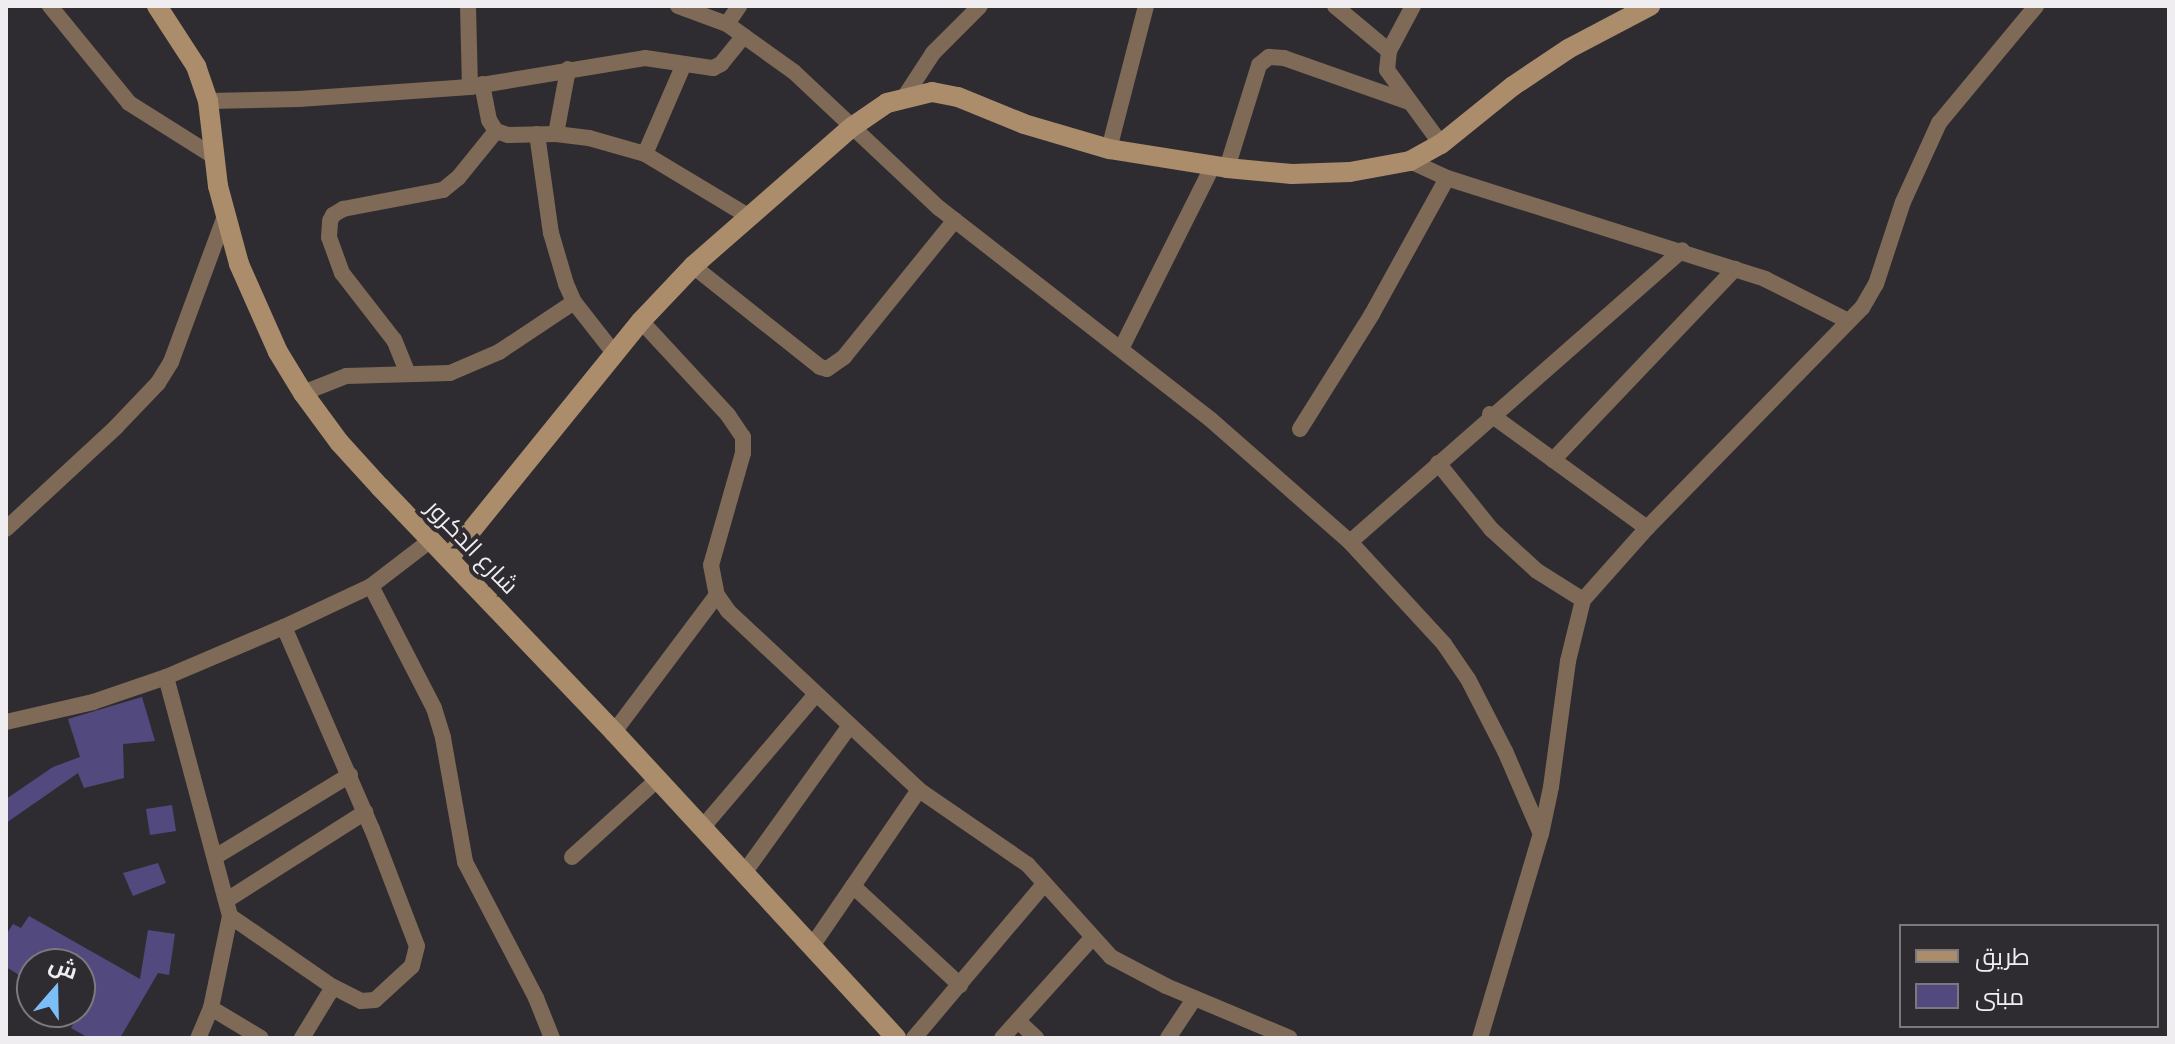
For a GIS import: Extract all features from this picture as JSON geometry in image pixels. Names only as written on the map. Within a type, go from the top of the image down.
[{"type":"street","points":[[50,6],[129,103],[213,156]]},
{"type":"street","name":"شارع الدكرور","points":[[157,6],[196,66],[208,101],[213,156],[225,216],[257,309],[303,393],[339,442],[658,779],[896,1038]]},
{"type":"street","points":[[468,6],[476,86],[496,131],[508,135],[556,134],[589,138],[645,154],[748,216]]},
{"type":"street","points":[[678,6],[727,24],[794,72],[899,173],[1256,458],[1350,542],[1444,644],[1468,679],[1505,751],[1541,834]]},
{"type":"street","points":[[727,24],[739,6]]},
{"type":"street","points":[[905,96],[933,53],[980,6]]},
{"type":"street","points":[[1109,149],[1146,6]]},
{"type":"street","points":[[1335,6],[1389,51]]},
{"type":"street","points":[[1413,6],[1389,51],[1387,70],[1441,144]]},
{"type":"street","points":[[449,558],[614,353],[693,266],[852,127],[887,103],[905,96],[932,92],[958,97],[1024,124],[1109,149],[1220,168],[1292,174],[1350,172],[1410,161],[1441,144],[1513,86],[1568,49],[1650,6]]},
{"type":"street","points":[[1480,1038],[1541,834],[1551,787],[1568,661],[1583,600],[1647,528],[1862,308],[1876,284],[1903,202],[1939,123],[2036,6]]},
{"type":"street","points":[[208,101],[299,99],[476,86],[645,58],[716,67],[744,36]]},
{"type":"street","points":[[1121,349],[1220,168],[1259,65],[1269,57],[1284,58],[1409,102]]},
{"type":"street","points":[[645,154],[684,64]]},
{"type":"street","points":[[556,134],[568,69]]},
{"type":"street","points":[[408,374],[394,340],[342,273],[329,237],[330,221],[343,209],[443,190],[466,170],[496,131]]},
{"type":"street","points":[[537,134],[551,233],[574,302],[614,353]]},
{"type":"street","points":[[1410,161],[1447,178],[1735,269],[1805,297],[1848,321]]},
{"type":"street","points":[[1300,429],[1372,314],[1447,178]]},
{"type":"street","points":[[6,529],[116,427],[158,383],[171,362],[225,216]]},
{"type":"street","points":[[693,266],[820,367],[827,369],[844,357],[955,220]]},
{"type":"street","points":[[1350,542],[1490,414],[1682,250]]},
{"type":"street","points":[[1553,460],[1735,269]]},
{"type":"street","points":[[303,393],[346,376],[450,373],[480,361],[574,302]]},
{"type":"street","points":[[641,321],[728,415],[743,437],[743,453],[711,565],[717,595],[728,611],[919,790],[1028,865],[1092,938],[1131,970],[1271,1035],[1290,1038]]},
{"type":"street","points":[[1490,414],[1647,528]]},
{"type":"street","points":[[1438,463],[1491,529],[1537,571],[1583,600]]},
{"type":"street","points":[[6,722],[93,702],[166,677],[284,627],[371,586],[431,540]]},
{"type":"street","points":[[371,586],[434,708],[443,738],[465,862],[536,998],[552,1038]]},
{"type":"street","points":[[614,732],[717,595]]},
{"type":"street","points":[[229,908],[333,987],[361,1001],[375,1000],[412,966],[417,953],[350,775],[284,627]]},
{"type":"street","points":[[166,677],[229,908],[211,1008],[198,1038]]},
{"type":"street","points":[[702,828],[816,694]]},
{"type":"street","points":[[744,873],[849,727]]},
{"type":"street","points":[[215,857],[350,775]]},
{"type":"street","points":[[572,857],[658,779]]},
{"type":"street","points":[[812,946],[919,790]]},
{"type":"street","points":[[229,908],[365,812]]},
{"type":"street","points":[[914,1038],[1044,884]]},
{"type":"street","points":[[853,886],[960,985]]},
{"type":"street","points":[[1002,1038],[1092,938]]},
{"type":"street","points":[[302,1038],[333,987]]},
{"type":"street","points":[[1168,1038],[1194,999]]},
{"type":"street","points":[[211,1008],[261,1038]]},
{"type":"street","points":[[1018,1021],[1036,1038]]},
{"type":"building","points":[[142,697],[155,741],[123,744],[124,778],[84,788],[78,773],[6,823],[6,799],[53,767],[80,757],[68,719]]},
{"type":"building","points":[[172,805],[176,831],[150,835],[146,809]]},
{"type":"building","points":[[158,863],[166,883],[133,896],[123,873]]},
{"type":"building","points":[[29,916],[85,948],[16,948],[16,973],[6,967],[6,935],[13,924],[21,928]]},
{"type":"building","points":[[148,930],[175,934],[169,975],[158,973],[120,1038],[89,1038],[71,1028],[96,1028],[96,954],[140,979]]}]
